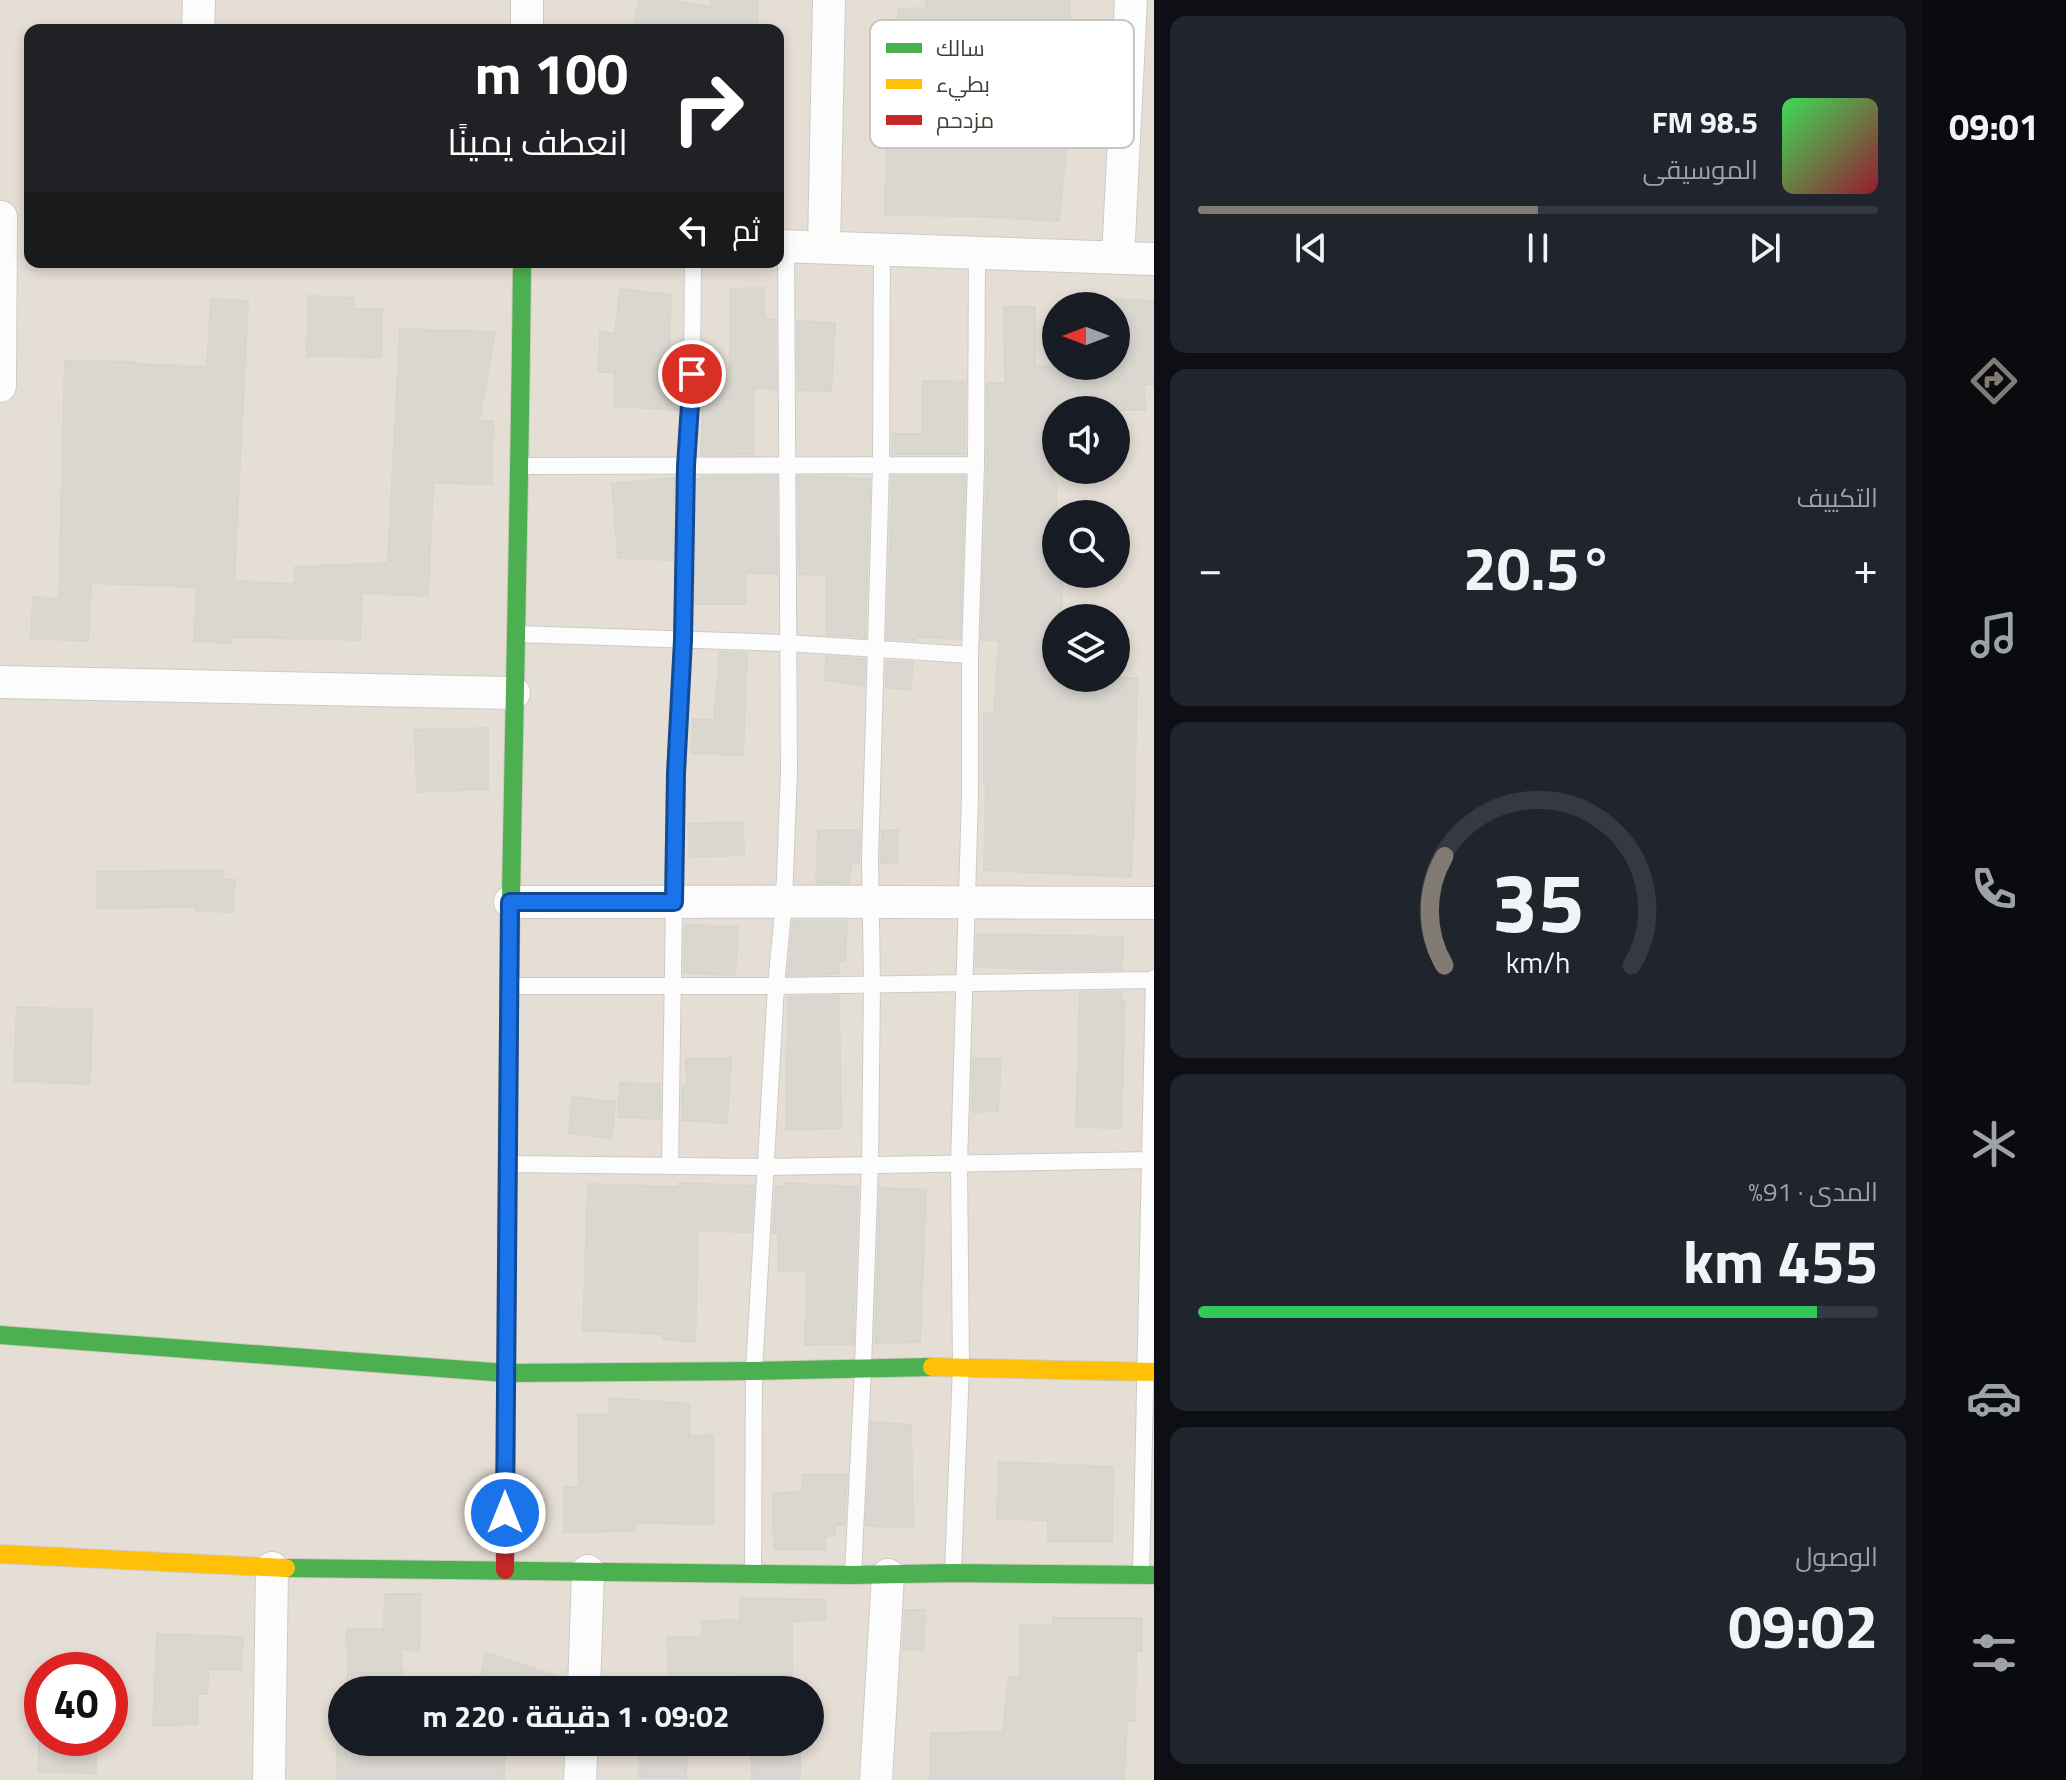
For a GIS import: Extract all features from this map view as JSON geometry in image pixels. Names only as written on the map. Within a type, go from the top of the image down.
[{"type":"street","points":[[198,24],[199,0]]},
{"type":"street","points":[[527,0],[527,24]]},
{"type":"street","points":[[824,247],[829,0]]},
{"type":"street","points":[[1130,20],[1131,0]]},
{"type":"street","points":[[1118,258],[1124,148]]},
{"type":"street","points":[[0,386],[10,217]]},
{"type":"street","points":[[784,246],[1154,259]]},
{"type":"street","points":[[505,1570],[508,986],[522,268]]},
{"type":"street","points":[[0,682],[514,693]]},
{"type":"street","points":[[510,902],[1154,903]]},
{"type":"street","points":[[0,1335],[506,1373],[961,1366],[1149,1371]]},
{"type":"street","points":[[0,1554],[272,1568],[1147,1575]]},
{"type":"street","points":[[269,1780],[272,1568]]},
{"type":"street","points":[[584,1676],[588,1571]]},
{"type":"street","points":[[876,1780],[888,1575]]},
{"type":"street","points":[[580,1780],[581,1756]]},
{"type":"lane","points":[[853,1575],[870,1165],[870,903],[881,465],[882,249]]},
{"type":"lane","points":[[953,1573],[961,1366],[959,1164],[970,796],[977,253]]},
{"type":"lane","points":[[670,1165],[676,773],[692,374],[693,268]]},
{"type":"lane","points":[[753,1574],[754,1371],[776,986],[784,901],[789,771],[782,268]]},
{"type":"lane","points":[[520,466],[976,465]]},
{"type":"lane","points":[[515,634],[787,643],[970,655]]},
{"type":"lane","points":[[508,986],[776,986],[1154,979],[1147,1575]]},
{"type":"lane","points":[[507,1164],[766,1167],[1153,1160]]},
{"type":"shaded area","points":[[0,0],[1154,0],[1154,1780],[0,1780]]},
{"type":"building","points":[[639,0],[670,0],[711,7],[711,0],[758,0],[757,24],[634,24]]},
{"type":"building","points":[[926,0],[1070,0],[1069,20],[898,20],[898,9],[926,8]]},
{"type":"building","points":[[887,148],[1066,148],[1059,221],[885,215]]},
{"type":"building","points":[[764,288],[765,319],[775,320],[776,389],[754,388],[753,454],[701,455],[703,379],[730,379],[730,289]]},
{"type":"building","points":[[620,289],[671,295],[668,378],[681,378],[679,410],[614,406],[615,372],[599,372],[600,332],[615,333]]},
{"type":"building","points":[[308,296],[354,298],[354,309],[382,309],[381,357],[307,356]]},
{"type":"building","points":[[211,299],[248,301],[234,581],[295,584],[295,567],[388,563],[400,329],[495,332],[479,421],[493,421],[492,484],[433,483],[428,596],[362,593],[360,640],[232,637],[231,643],[194,641],[197,587],[91,583],[88,641],[31,638],[33,597],[59,599],[65,361],[207,367]]},
{"type":"building","points":[[1130,300],[1154,301],[1154,385],[1144,384],[1145,410],[1130,410],[1130,396],[1042,396],[1042,484],[1056,484],[1056,500],[1042,500],[1042,588],[1062,588],[1062,604],[1042,604],[1042,692],[1130,692],[1130,678],[1137,678],[1131,877],[984,870],[984,713],[994,713],[999,640],[981,640],[987,383],[1005,383],[1004,307],[1035,307],[1035,366],[1042,366],[1042,380],[1130,380]]},
{"type":"building","points":[[797,321],[835,323],[831,391],[798,390]]},
{"type":"building","points":[[923,381],[965,382],[965,454],[892,454],[893,434],[922,434]]},
{"type":"building","points":[[776,476],[777,574],[746,573],[746,604],[695,604],[697,479]]},
{"type":"building","points":[[798,476],[870,479],[865,637],[827,635],[827,575],[799,574]]},
{"type":"building","points":[[892,476],[965,476],[960,639],[887,639]]},
{"type":"building","points":[[675,478],[673,560],[618,558],[612,484]]},
{"type":"building","points":[[720,652],[747,653],[743,755],[691,753],[693,719],[714,720]]},
{"type":"building","points":[[826,657],[865,659],[864,685],[825,680]]},
{"type":"building","points":[[887,661],[913,662],[910,690],[886,687]]},
{"type":"building","points":[[488,728],[488,789],[417,792],[415,730]]},
{"type":"building","points":[[743,822],[744,855],[690,857],[688,824]]},
{"type":"building","points":[[860,830],[859,863],[851,863],[849,883],[816,883],[818,831]]},
{"type":"building","points":[[882,830],[898,830],[898,863],[881,863]]},
{"type":"building","points":[[222,870],[223,879],[235,880],[233,912],[196,911],[196,907],[97,908],[97,872]]},
{"type":"building","points":[[793,921],[847,921],[845,961],[839,961],[839,974],[788,975]]},
{"type":"building","points":[[685,925],[738,927],[735,975],[684,973]]},
{"type":"building","points":[[977,934],[1123,937],[1122,970],[976,967]]},
{"type":"building","points":[[1080,992],[1122,992],[1122,1002],[1125,1002],[1121,1128],[1076,1127]]},
{"type":"building","points":[[839,996],[841,1128],[786,1130],[788,997]]},
{"type":"building","points":[[17,1007],[92,1010],[90,1084],[14,1081]]},
{"type":"building","points":[[731,1058],[727,1123],[682,1120],[682,1086],[687,1086],[686,1059]]},
{"type":"building","points":[[973,1058],[1001,1059],[998,1111],[972,1112]]},
{"type":"building","points":[[620,1083],[660,1084],[660,1119],[618,1117]]},
{"type":"building","points":[[572,1097],[615,1102],[612,1138],[569,1133]]},
{"type":"building","points":[[679,1183],[754,1186],[751,1232],[698,1231],[695,1342],[663,1339],[663,1334],[583,1330],[588,1184],[679,1187]]},
{"type":"building","points":[[784,1183],[858,1187],[853,1344],[805,1345],[807,1271],[778,1271],[778,1233],[773,1233],[776,1187],[784,1187]]},
{"type":"building","points":[[880,1188],[926,1190],[920,1342],[875,1343]]},
{"type":"building","points":[[610,1398],[690,1404],[689,1436],[713,1435],[713,1524],[635,1523],[635,1531],[564,1532],[564,1487],[579,1487],[578,1415],[609,1414]]},
{"type":"building","points":[[871,1422],[911,1425],[913,1527],[866,1526]]},
{"type":"building","points":[[999,1462],[1113,1467],[1112,1542],[1048,1541],[1048,1520],[997,1519]]},
{"type":"building","points":[[803,1474],[847,1475],[844,1525],[835,1525],[835,1536],[825,1536],[825,1550],[774,1549],[773,1493],[802,1492]]},
{"type":"building","points":[[385,1594],[421,1594],[419,1652],[401,1647],[402,1676],[348,1676],[347,1630],[384,1629]]},
{"type":"building","points":[[740,1598],[825,1600],[825,1620],[792,1621],[792,1676],[669,1676],[667,1638],[702,1637],[702,1621],[740,1620]]},
{"type":"building","points":[[905,1610],[925,1610],[924,1650],[903,1649]]},
{"type":"building","points":[[1053,1618],[1142,1618],[1142,1651],[1136,1651],[1135,1721],[1127,1721],[1124,1780],[930,1780],[931,1733],[1003,1732],[1009,1677],[1020,1679],[1020,1625],[1053,1625]]},
{"type":"building","points":[[157,1634],[243,1637],[241,1670],[209,1669],[207,1694],[197,1694],[198,1724],[153,1726]]},
{"type":"building","points":[[485,1652],[556,1676],[481,1676]]},
{"type":"building","points":[[39,1756],[96,1756],[96,1773],[39,1772]]},
{"type":"building","points":[[337,1756],[505,1756],[504,1780],[337,1780]]},
{"type":"building","points":[[640,1756],[687,1756],[686,1778],[639,1777]]},
{"type":"building","points":[[751,1756],[800,1756],[800,1778],[752,1780]]},
{"type":"traffic: fast","points":[[507,1199],[522,268]]},
{"type":"traffic: fast","points":[[0,1335],[506,1373],[932,1367]]},
{"type":"traffic: fast","points":[[286,1568],[853,1575],[1154,1575]]},
{"type":"traffic: slow","points":[[932,1367],[1154,1372]]},
{"type":"traffic: slow","points":[[0,1554],[286,1568]]},
{"type":"traffic: jam","points":[[505,1570],[507,1199]]},
{"type":"route","points":[[505,1513],[510,902],[674,902],[686,466],[692,374]]}]
